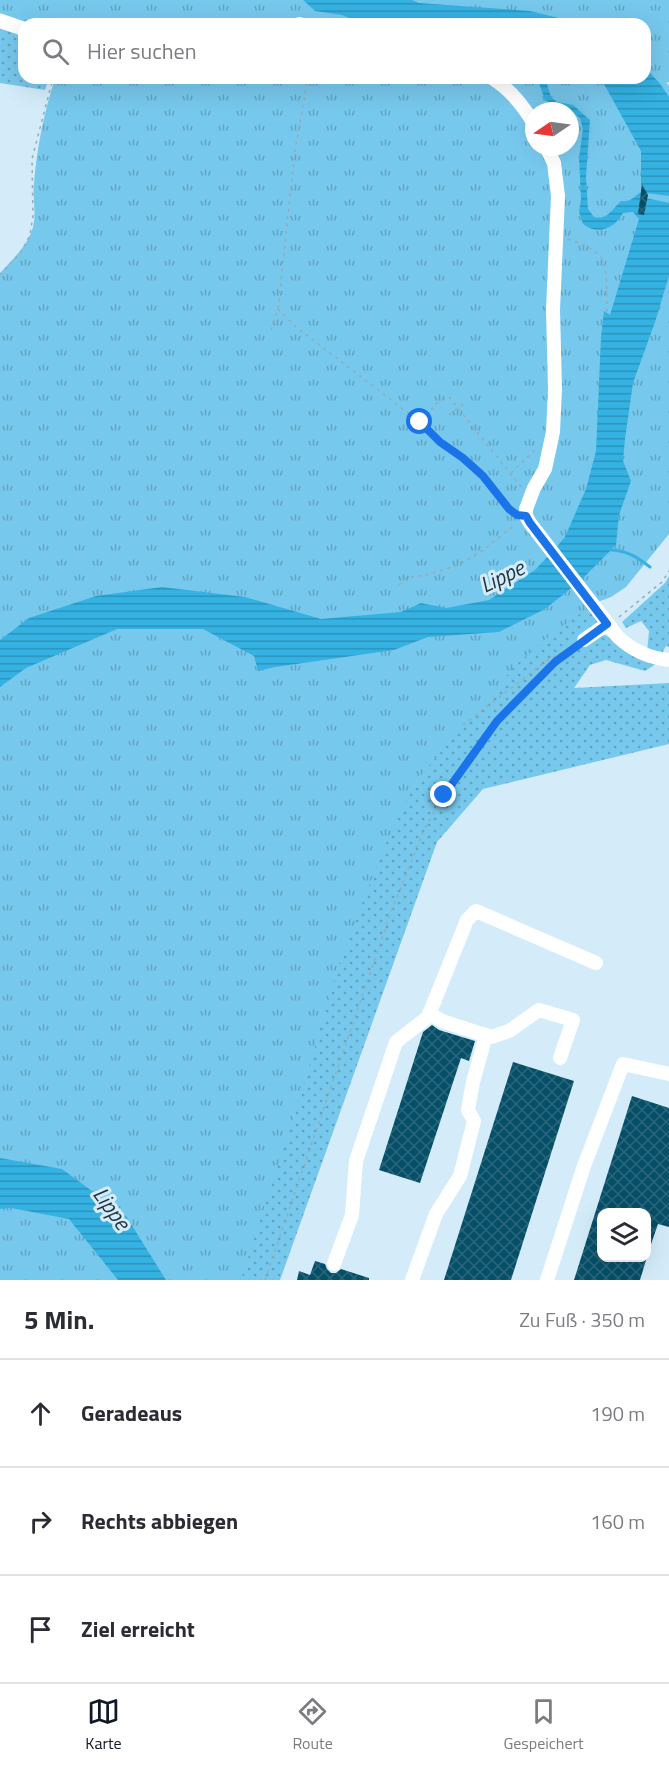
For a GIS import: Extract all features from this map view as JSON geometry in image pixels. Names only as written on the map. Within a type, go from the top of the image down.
[{"type":"street","points":[[0,21],[18,27]]},
{"type":"street","points":[[501,84],[525,110]]},
{"type":"street","points":[[550,156],[557,179],[553,432],[544,469],[526,509],[528,519],[618,638],[632,650],[658,659],[669,660]]},
{"type":"street","points":[[584,640],[605,622]]},
{"type":"street","points":[[334,1264],[352,1215],[356,1161],[396,1042],[428,1017],[467,920],[476,910],[596,963]]},
{"type":"street","points":[[429,1013],[442,1020],[491,1037],[509,1031],[539,1010],[573,1020],[560,1058]]},
{"type":"street","points":[[412,1280],[435,1214],[460,1176],[474,1121],[468,1110],[473,1082],[486,1035]]},
{"type":"street","points":[[547,1280],[584,1166],[623,1065],[669,1074]]},
{"type":"path","points":[[0,275],[21,252],[30,235],[33,216],[32,159],[51,84]]},
{"type":"path","points":[[271,330],[278,309],[295,150],[307,84]]},
{"type":"path","points":[[556,235],[585,246],[602,258],[605,267],[607,313]]},
{"type":"path","points":[[278,309],[296,327],[463,458],[483,476],[509,509],[528,519]]},
{"type":"path","points":[[420,422],[437,402],[448,397],[519,484]]},
{"type":"path","points":[[449,415],[467,401]]},
{"type":"path","points":[[510,473],[545,442],[550,442]]},
{"type":"path","points":[[399,585],[405,578],[426,575],[459,565],[528,519]]},
{"type":"path","points":[[624,614],[662,582],[669,571]]},
{"type":"path","points":[[463,725],[545,662],[584,640]]},
{"type":"path","points":[[265,1280],[390,915],[423,832],[444,795],[497,721],[555,662],[584,640]]},
{"type":"green space","points":[[0,0],[669,0],[669,82],[666,83],[669,85],[669,534],[626,587],[611,597],[595,603],[543,641],[516,665],[421,775],[401,810],[378,862],[337,970],[310,1064],[241,1280],[0,1280],[0,273],[21,249],[33,227],[37,156],[53,84],[651,84],[651,18],[18,18],[0,13]]},
{"type":"green space","points":[[0,25],[18,32],[18,84],[47,84],[45,90],[0,83]]},
{"type":"green space","points":[[669,576],[669,647],[666,646],[662,653],[647,652],[649,631],[641,621],[626,628],[622,622],[665,583]]},
{"type":"green space","points":[[574,586],[601,621],[598,637],[605,635],[656,664],[645,671],[606,660],[590,665],[574,688],[669,683],[669,744],[483,789],[437,842],[280,1280],[166,1280],[0,1117]]},
{"type":"water","points":[[303,0],[412,0],[419,3],[530,11],[559,18],[349,18],[315,11]]},
{"type":"water","points":[[651,74],[669,97],[669,196],[646,193],[644,188],[641,197],[669,203],[669,276],[633,383],[623,461],[631,481],[619,515],[616,545],[579,582],[545,609],[499,632],[428,637],[394,650],[258,671],[254,656],[203,629],[117,629],[26,668],[0,687],[0,640],[29,618],[96,596],[162,587],[245,597],[321,619],[401,612],[421,603],[446,608],[489,600],[535,570],[565,537],[586,489],[596,451],[604,311],[610,315],[639,219],[633,212],[623,213],[606,229],[589,228],[583,224],[579,212],[581,199],[579,158],[583,129],[579,110],[590,120],[586,177],[588,209],[594,217],[603,217],[621,201],[630,200],[641,192],[641,151],[604,84],[651,84]]},
{"type":"water","points":[[539,84],[547,84],[551,97],[557,102],[545,100]]},
{"type":"water","name":"Lippe","points":[[0,1158],[62,1169],[126,1216],[166,1280],[118,1280],[69,1219],[11,1208],[0,1209]]},
{"type":"building","points":[[642,184],[648,195],[644,215],[638,214]]},
{"type":"building","points":[[432,1025],[439,1030],[475,1041],[469,1061],[461,1058],[420,1183],[379,1170],[423,1032]]},
{"type":"building","points":[[513,1062],[574,1081],[511,1280],[444,1280]]},
{"type":"building","points":[[632,1096],[669,1108],[669,1227],[658,1224],[651,1244],[651,1208],[597,1208],[597,1262],[645,1262],[640,1280],[574,1280]]},
{"type":"building","points":[[315,1261],[325,1264],[331,1273],[336,1273],[341,1269],[369,1278],[369,1280],[297,1280],[299,1271],[310,1275]]},
{"type":"waterway","points":[[611,550],[632,555],[650,567]]},
{"type":"route","points":[[420,422],[440,442],[448,446],[483,476],[509,509],[517,515],[526,516],[607,624],[555,662],[497,721],[444,795]]}]
